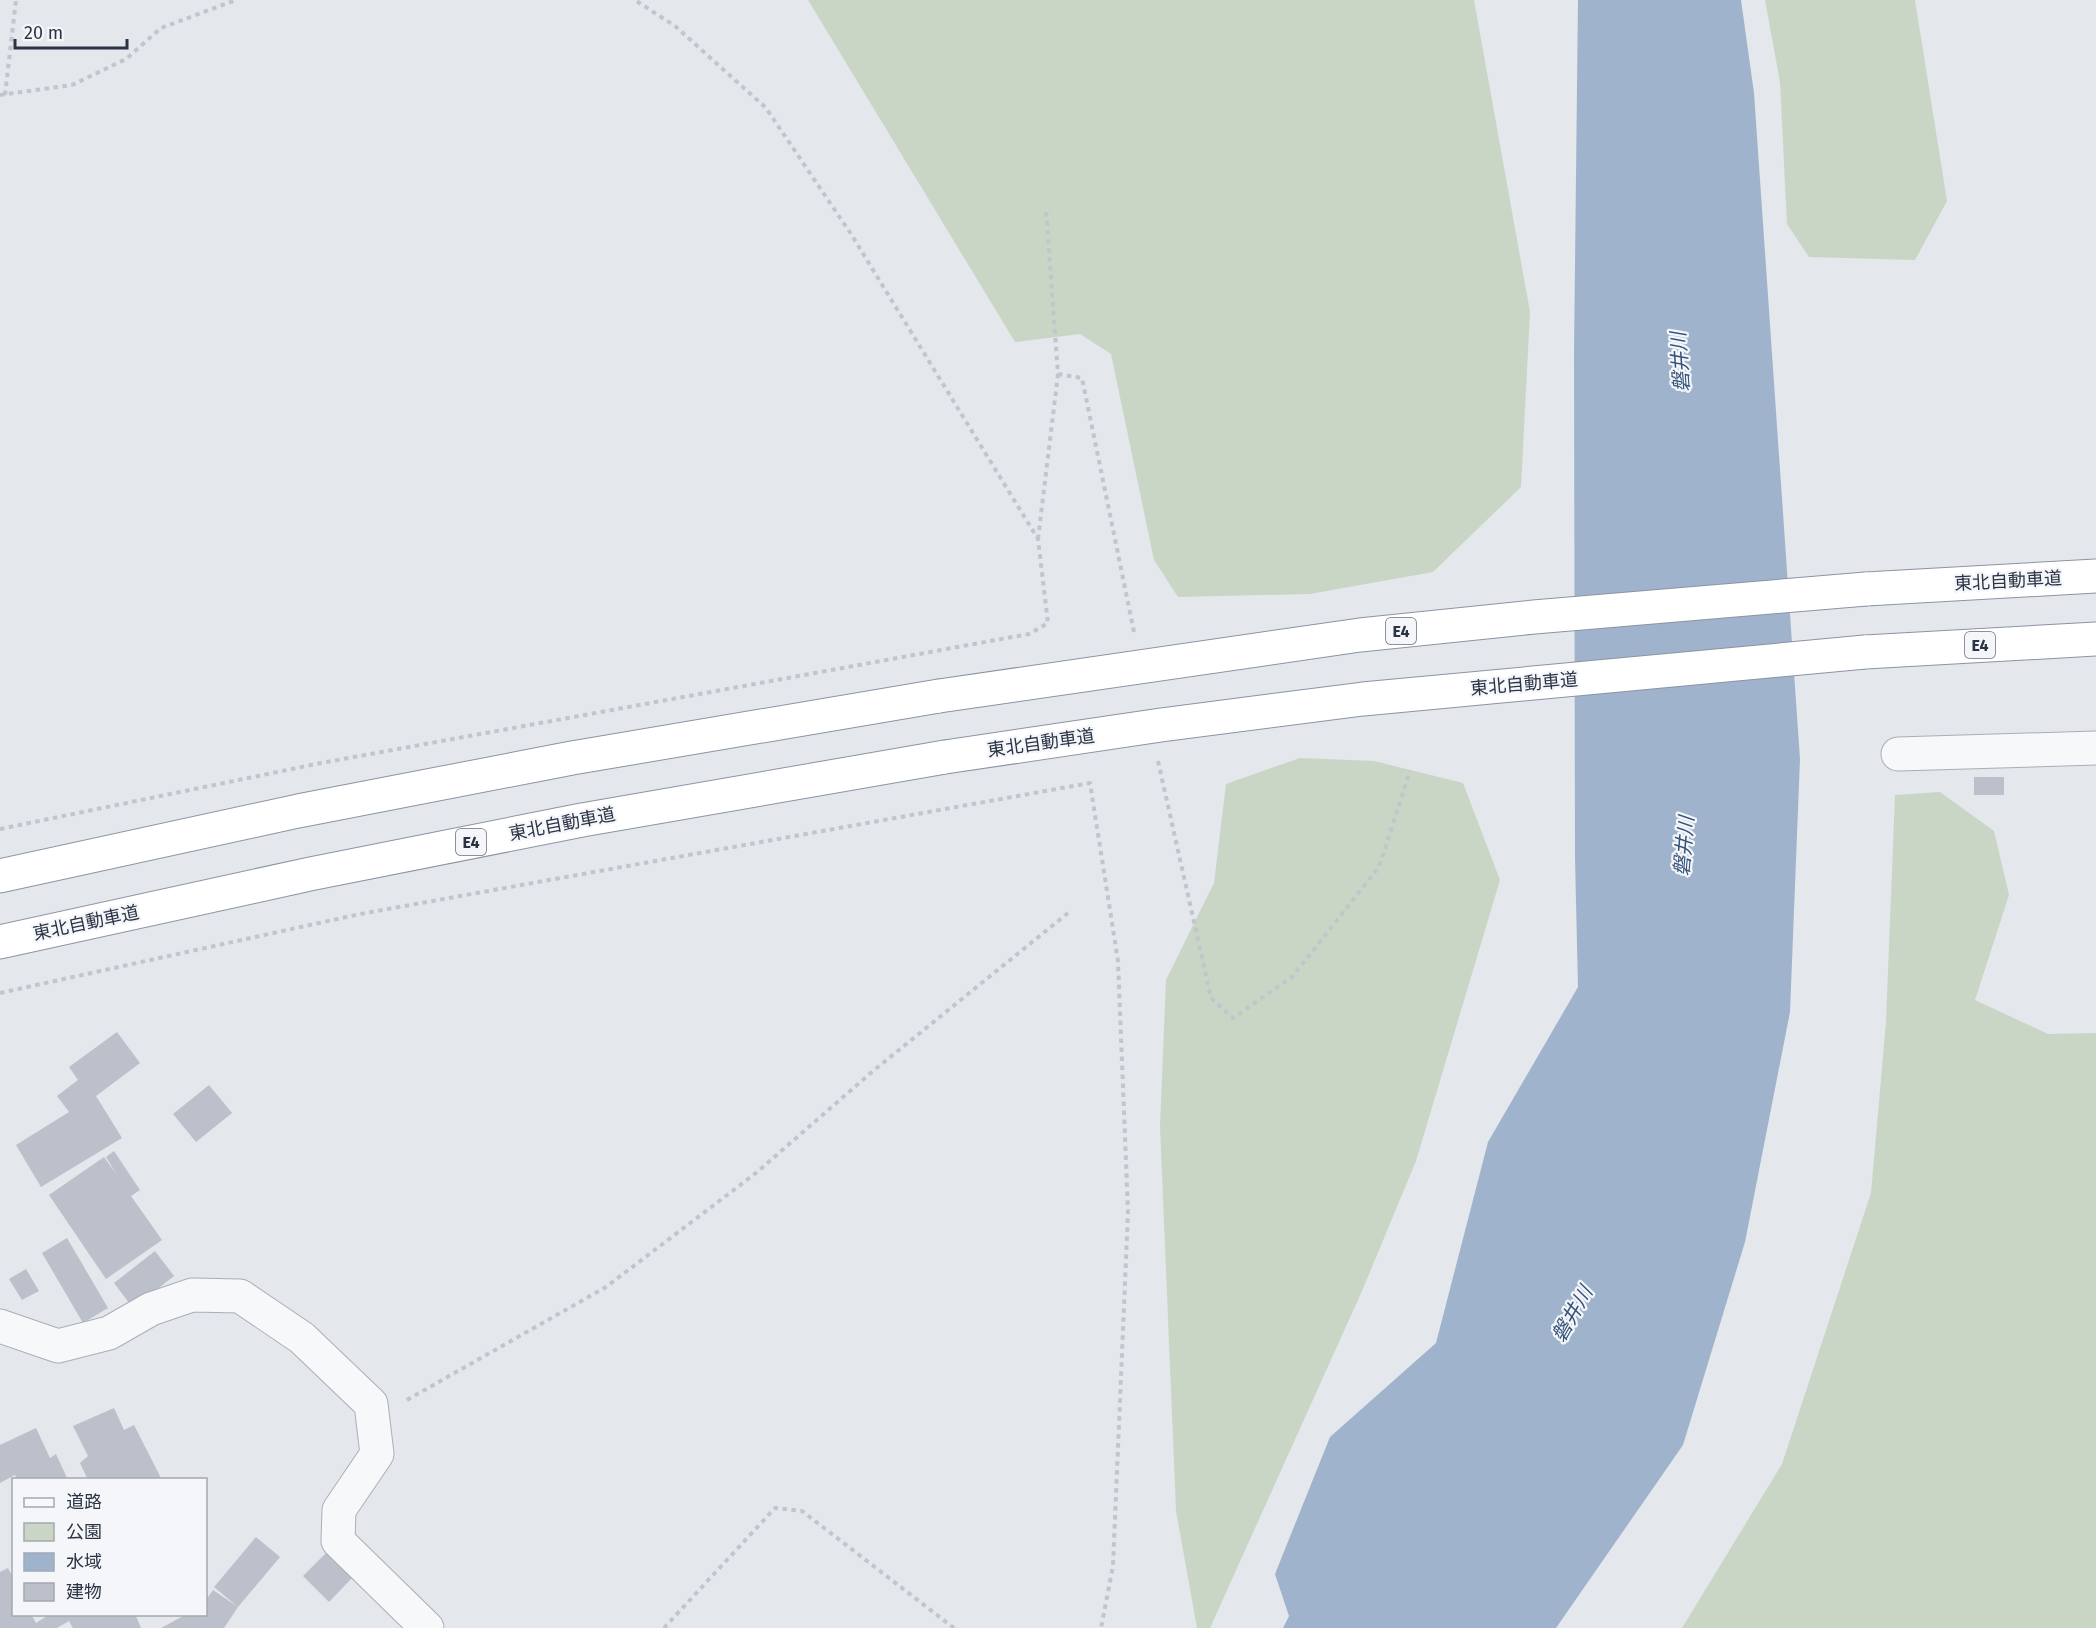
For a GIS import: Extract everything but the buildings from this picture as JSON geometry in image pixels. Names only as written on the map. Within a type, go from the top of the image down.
[{"type":"highway","name":"東北自動車道","points":[[0,876],[298,811],[572,758],[951,694],[1360,635],[1534,617],[1866,589],[2096,576]]},
{"type":"highway","name":"東北自動車道","points":[[0,942],[310,874],[582,820],[956,755],[1172,723],[1363,699],[1865,652],[2096,639]]},
{"type":"street","points":[[1898,754],[2096,748]]},
{"type":"street","points":[[0,1326],[58,1346],[109,1334],[151,1309],[192,1295],[240,1296],[302,1338],[371,1404],[377,1454],[339,1510],[338,1541],[427,1628]]},
{"type":"path","points":[[16,0],[2,95],[72,85],[126,59],[160,28],[237,0]]},
{"type":"path","points":[[635,0],[675,26],[766,108],[851,234],[1038,539]]},
{"type":"path","points":[[0,829],[333,761],[1029,634],[1048,623],[1038,539],[1058,374],[1046,209]]},
{"type":"path","points":[[0,993],[360,914],[1090,783],[1118,961],[1128,1212],[1113,1566],[1101,1628]]},
{"type":"path","points":[[373,1419],[606,1287],[756,1173],[873,1071],[1068,913]]},
{"type":"path","points":[[664,1628],[775,1508],[802,1511],[954,1628]]},
{"type":"green space","points":[[808,0],[1474,0],[1530,312],[1521,487],[1433,572],[1310,594],[1178,597],[1154,560],[1111,354],[1080,334],[1015,342]]},
{"type":"green space","points":[[1765,0],[1915,0],[1947,201],[1915,260],[1809,257],[1787,224],[1780,82]]},
{"type":"green space","points":[[1300,758],[1374,761],[1463,783],[1500,880],[1416,1161],[1362,1291],[1210,1628],[1197,1628],[1176,1511],[1160,1126],[1166,980],[1214,883],[1226,784]]},
{"type":"green space","points":[[1940,792],[1994,831],[2009,895],[1975,1000],[2048,1034],[2096,1033],[2096,1628],[1682,1628],[1782,1464],[1871,1193],[1886,1022],[1895,795]]},
{"type":"water","name":"磐井川","points":[[1578,0],[1741,0],[1754,93],[1800,759],[1790,1012],[1745,1242],[1683,1445],[1556,1628],[1283,1628],[1289,1616],[1275,1574],[1330,1437],[1436,1343],[1488,1142],[1578,987],[1575,858],[1574,353]]}]
